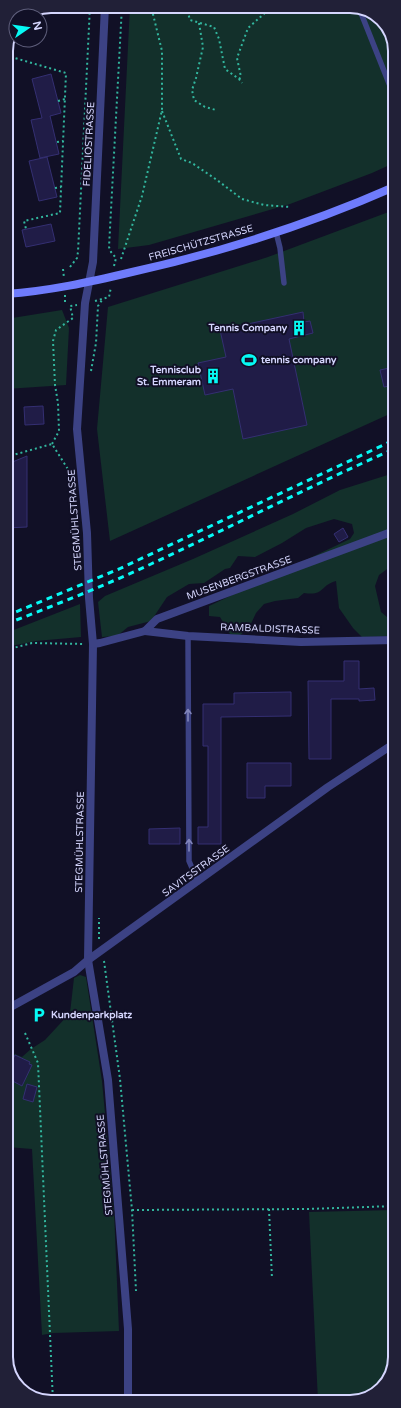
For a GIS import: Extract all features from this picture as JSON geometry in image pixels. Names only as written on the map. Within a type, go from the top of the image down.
[{"type":"main road","name":"FREISCHÜTZSTRASSE","points":[[13,294],[35,292],[89,282],[213,252],[276,232],[388,189]]},
{"type":"street","name":"FIDELIOSTRASSE","points":[[89,282],[94,258],[106,13]]},
{"type":"street","name":"STEGMÜHLSTRASSE","points":[[89,282],[84,303],[77,429],[87,533],[89,598],[93,644],[88,960],[108,1080],[128,1329],[128,1395]]},
{"type":"street","name":"MUSENBERGSTRASSE","points":[[93,644],[145,631],[157,619],[388,533]]},
{"type":"street","name":"RAMBALDISTRASSE","points":[[145,631],[188,636],[301,642],[388,640]]},
{"type":"street","name":"SAVITSSTRASSE","points":[[13,1006],[74,972],[88,960],[328,787],[388,748]]},
{"type":"lane","points":[[362,15],[388,81]]},
{"type":"lane","points":[[276,232],[280,248],[284,283]]},
{"type":"lane","points":[[188,636],[189,861],[198,882]]},
{"type":"path","points":[[70,267],[77,258],[78,252],[90,13]]},
{"type":"path","points":[[116,258],[109,247],[122,13]]},
{"type":"path","points":[[121,259],[142,196],[162,110],[162,51],[153,13]]},
{"type":"path","points":[[188,13],[190,20],[214,27],[219,40],[225,69],[242,83]]},
{"type":"path","points":[[239,79],[241,77],[237,58],[248,28],[265,13]]},
{"type":"path","points":[[199,23],[203,47],[192,90],[194,100],[205,107],[216,110]]},
{"type":"path","points":[[13,57],[66,73],[60,213],[24,221],[26,229]]},
{"type":"path","points":[[58,101],[65,99]]},
{"type":"path","points":[[162,110],[181,159],[192,163],[242,199],[264,205],[291,207]]},
{"type":"path","points":[[57,142],[63,141]]},
{"type":"path","points":[[55,188],[61,187]]},
{"type":"path","points":[[91,374],[96,344],[98,306],[102,300]]},
{"type":"path","points":[[13,456],[52,444],[59,431],[52,341],[56,330],[73,318],[70,306]]},
{"type":"path","points":[[52,444],[76,481],[83,484]]},
{"type":"path","points":[[13,648],[32,643],[93,644]]},
{"type":"path","points":[[100,916],[99,952],[104,961],[120,1079],[132,1210],[136,1295]]},
{"type":"path","points":[[25,1033],[38,1063],[53,1395]]},
{"type":"path","points":[[119,1210],[308,1209],[388,1206]]},
{"type":"path","points":[[269,1209],[272,1279]]},
{"type":"green space","points":[[130,13],[353,13],[365,16],[375,22],[385,36],[388,50],[388,166],[290,204],[149,245],[118,249]]},
{"type":"green space","name":"tennis company","points":[[388,212],[388,415],[110,541],[97,429],[108,307],[268,257]]},
{"type":"green space","points":[[62,310],[69,328],[66,385],[13,389],[13,318]]},
{"type":"green space","points":[[388,475],[388,568],[379,575],[375,586],[381,612],[388,617],[388,636],[362,637],[353,628],[339,608],[336,581],[327,585],[319,592],[311,594],[304,593],[298,598],[264,604],[256,613],[249,628],[239,636],[230,634],[220,617],[209,616],[209,606],[350,539],[354,533],[352,524],[334,519],[306,528],[255,557],[238,556],[230,568],[225,569],[204,583],[189,584],[167,597],[151,621],[128,627],[117,636],[102,637],[98,602],[105,596],[193,559],[293,514],[340,490]]},
{"type":"green space","points":[[80,604],[81,637],[36,641],[13,646],[13,630]]},
{"type":"green space","points":[[80,975],[86,977],[102,1081],[114,1211],[119,1331],[53,1333],[42,1335],[32,1149],[13,1147],[13,1053],[22,1057],[45,1040],[70,1013],[74,978]]},
{"type":"green space","points":[[388,1210],[388,1358],[385,1372],[379,1382],[365,1392],[350,1395],[318,1395],[309,1212]]},
{"type":"building","points":[[51,74],[61,113],[50,116],[59,154],[40,158],[31,120],[42,118],[32,79]]},
{"type":"building","points":[[47,157],[57,197],[39,201],[29,161]]},
{"type":"building","points":[[51,224],[55,241],[26,247],[22,230]]},
{"type":"building","points":[[303,312],[304,322],[310,321],[313,333],[289,339],[307,425],[243,439],[233,389],[205,395],[198,363],[226,357],[220,330]]},
{"type":"building","points":[[388,368],[388,386],[384,387],[380,370]]},
{"type":"building","points":[[43,406],[44,424],[25,425],[24,407]]},
{"type":"building","points":[[27,456],[27,527],[13,528],[13,462]]},
{"type":"building","points":[[343,528],[348,537],[339,542],[334,534]]},
{"type":"building","points":[[344,661],[359,661],[359,689],[374,688],[375,700],[359,701],[359,699],[331,699],[331,759],[309,759],[308,681],[344,681]]},
{"type":"building","points":[[291,692],[291,716],[221,717],[221,844],[198,844],[198,827],[208,827],[208,746],[203,746],[203,704],[234,704],[234,693]]},
{"type":"building","points":[[247,763],[291,763],[291,786],[265,786],[265,798],[247,798]]},
{"type":"building","points":[[180,828],[180,844],[149,844],[149,829]]},
{"type":"building","points":[[15,1055],[30,1062],[29,1064],[32,1065],[22,1086],[13,1081],[13,1059]]},
{"type":"building","points":[[27,1084],[37,1087],[33,1102],[23,1099]]},
{"type":"railway","points":[[13,613],[119,569],[388,443]]},
{"type":"railway","points":[[13,621],[79,595],[182,550],[388,452]]},
{"type":"place","name":"Tennis Company","points":[[299,328]]},
{"type":"place","name":"tennis company","points":[[249,360]]},
{"type":"place","name":"Tennisclub St. Emmeram","points":[[213,376]]},
{"type":"place","name":"Kundenparkplatz","points":[[39,1015]]}]
